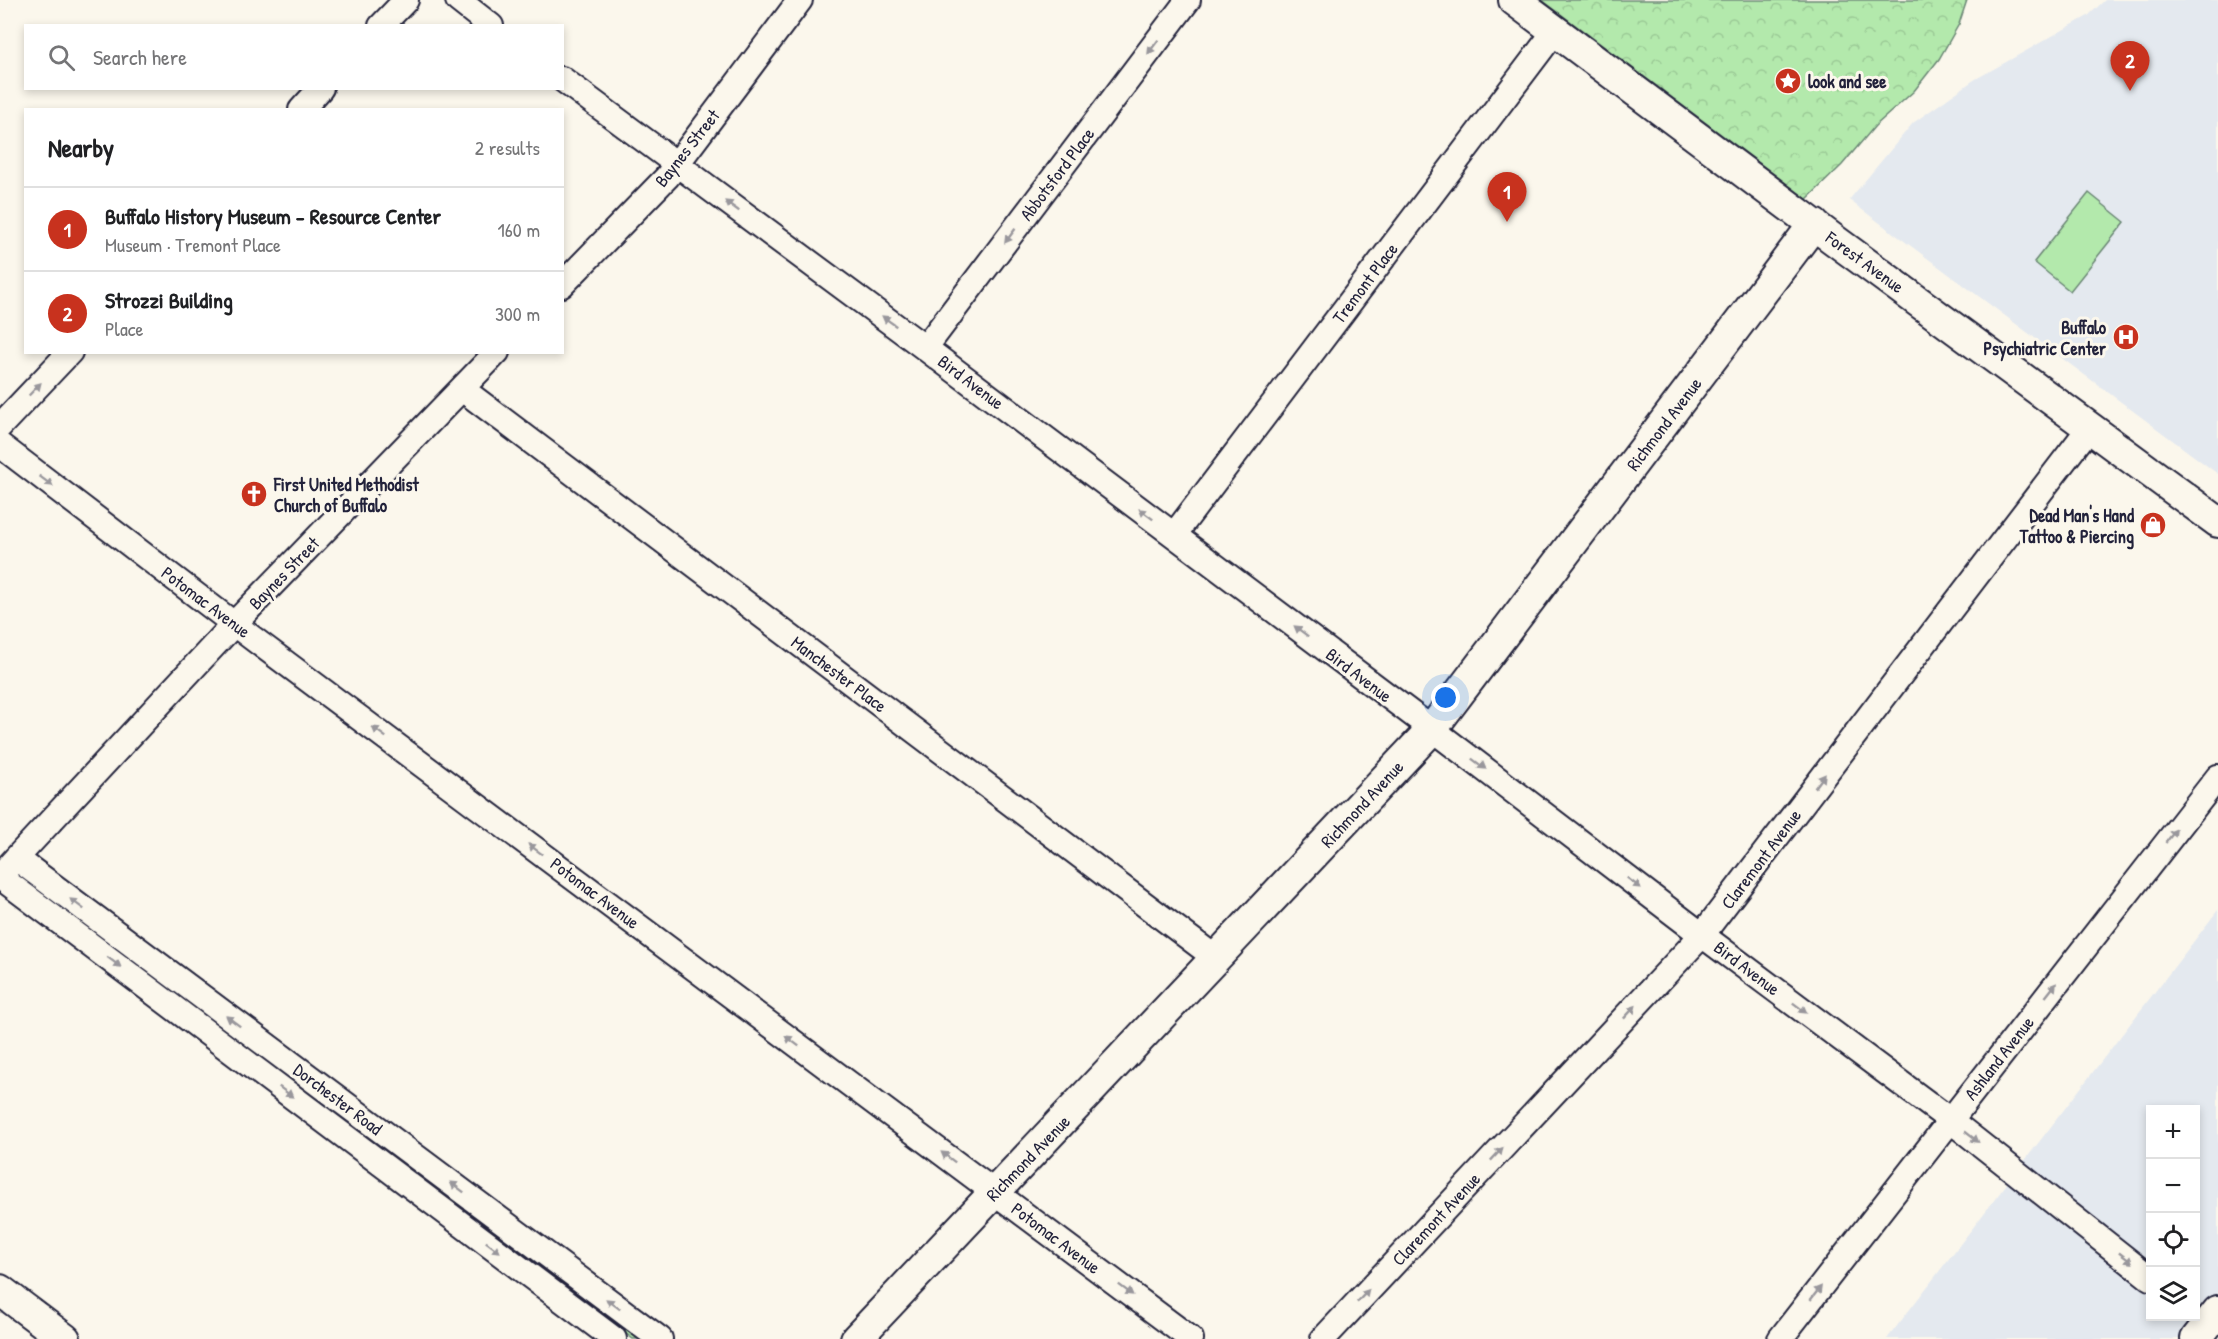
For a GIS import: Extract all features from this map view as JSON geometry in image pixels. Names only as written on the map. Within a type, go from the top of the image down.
[{"type":"street","points":[[383,24],[405,0]]},
{"type":"street","points":[[458,0],[488,24]]},
{"type":"street","name":"Baynes Street","points":[[564,283],[667,177],[801,0]]},
{"type":"street","name":"Abbotsford Place","points":[[925,348],[1188,0]]},
{"type":"street","name":"Forest Avenue","points":[[1514,0],[2218,522]]},
{"type":"street","name":"Tremont Place","points":[[1174,536],[1555,31]]},
{"type":"street","name":"Bird Avenue","points":[[564,80],[1432,729],[1950,1120],[2146,1274]]},
{"type":"street","points":[[303,108],[319,90]]},
{"type":"street","name":"Richmond Avenue","points":[[856,1339],[1432,729],[1814,224]]},
{"type":"street","points":[[0,426],[68,354]]},
{"type":"street","name":"Baynes Street","points":[[5,870],[234,624],[495,354]]},
{"type":"street","name":"Manchester Place","points":[[462,389],[1217,959]]},
{"type":"street","name":"Claremont Avenue","points":[[1323,1339],[1702,935],[2090,428]]},
{"type":"street","name":"Potomac Avenue","points":[[0,445],[234,624],[1191,1339]]},
{"type":"street","name":"Ashland Avenue","points":[[1780,1339],[2218,777]]},
{"type":"street","name":"Dorchester Road","points":[[5,870],[265,1045],[660,1339]]},
{"type":"street","name":"Dorchester Road","points":[[5,870],[250,1065],[614,1339]]},
{"type":"street","points":[[250,1065],[265,1045]]},
{"type":"street","points":[[466,1227],[481,1206]]},
{"type":"street","points":[[0,1290],[65,1339]]},
{"type":"shaded area","name":"Buffalo Psychiatric Center","points":[[2105,0],[2218,0],[2218,474],[1849,200],[1913,123],[1974,80],[2088,16]]},
{"type":"shaded area","points":[[2218,910],[2218,1339],[1887,1339]]},
{"type":"green space","points":[[1542,0],[1967,0],[1959,24],[1939,59],[1914,91],[1875,126],[1842,165],[1807,199]]},
{"type":"green space","points":[[2089,193],[2125,222],[2070,291],[2034,262]]},
{"type":"green space","points":[[32,882],[248,1044],[245,1046],[33,888]]},
{"type":"green space","points":[[271,1061],[465,1207],[459,1208],[271,1067]]},
{"type":"green space","points":[[489,1225],[648,1339],[633,1339],[490,1231]]},
{"type":"place","name":"look and see","points":[[1788,81]]},
{"type":"place","name":"Strozzi Building","points":[[2130,91]]},
{"type":"place","name":"Buffalo History Museum - Resource Center","points":[[1507,222]]},
{"type":"place","name":"Buffalo Psychiatric Center","points":[[2126,337]]},
{"type":"place","name":"First United Methodist Church of Buffalo","points":[[254,494]]},
{"type":"place","name":"Dead Man's Hand Tattoo & Piercing","points":[[2153,525]]}]
